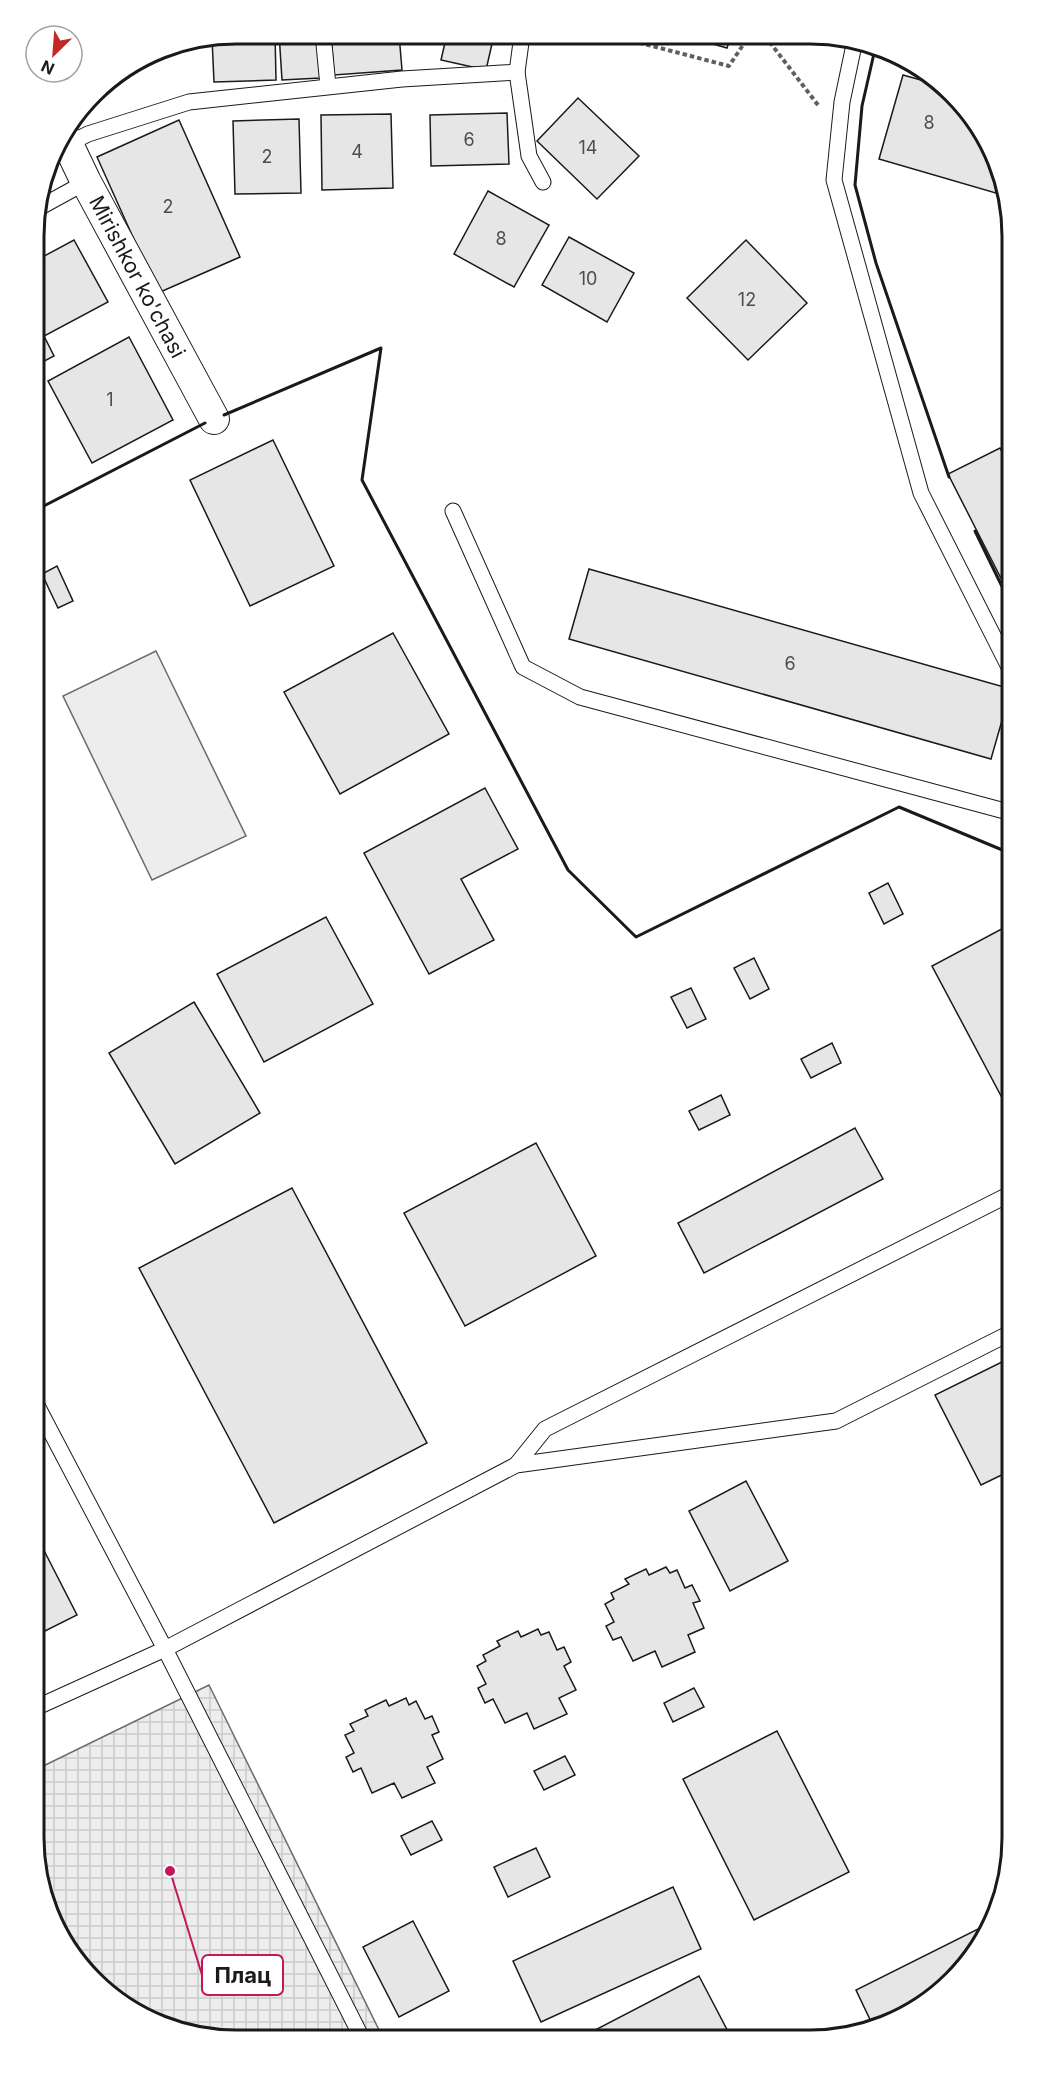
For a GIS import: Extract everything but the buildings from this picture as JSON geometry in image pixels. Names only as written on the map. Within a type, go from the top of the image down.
[{"type":"street","name":"Mirishkor ko'chasi","points":[[67,143],[214,419]]},
{"type":"lane","points":[[324,44],[328,86]]},
{"type":"lane","points":[[521,44],[517,72],[529,156],[543,182]]},
{"type":"lane","points":[[853,49],[842,102],[834,180],[921,493],[1002,653]]},
{"type":"lane","points":[[71,138],[189,102],[402,79],[517,72]]},
{"type":"lane","points":[[46,204],[86,182]]},
{"type":"lane","points":[[453,511],[523,667],[579,697],[1002,810]]},
{"type":"lane","points":[[516,1465],[545,1429],[1001,1198]]},
{"type":"lane","points":[[44,1704],[165,1649],[516,1465],[836,1421],[1001,1337]]},
{"type":"lane","points":[[44,1419],[165,1649],[358,2030]]},
{"type":"path","points":[[645,44],[729,66],[744,44]]},
{"type":"path","points":[[771,44],[839,133]]},
{"type":"shaded area","points":[[156,651],[246,836],[152,880],[63,696]]},
{"type":"shaded area","points":[[209,1685],[379,2030],[210,2029],[162,2016],[118,1991],[83,1956],[63,1924],[54,1900],[47,1876],[44,1851],[44,1766]]},
{"type":"wall","points":[[874,55],[862,106],[855,185],[876,263],[949,477]]},
{"type":"wall","points":[[224,415],[381,348],[362,480],[568,870],[636,937],[899,807],[1002,850]]},
{"type":"wall","points":[[44,506],[205,423]]},
{"type":"wall","points":[[975,531],[1002,586]]},
{"type":"place","name":"Плац","points":[[170,1871]]}]
